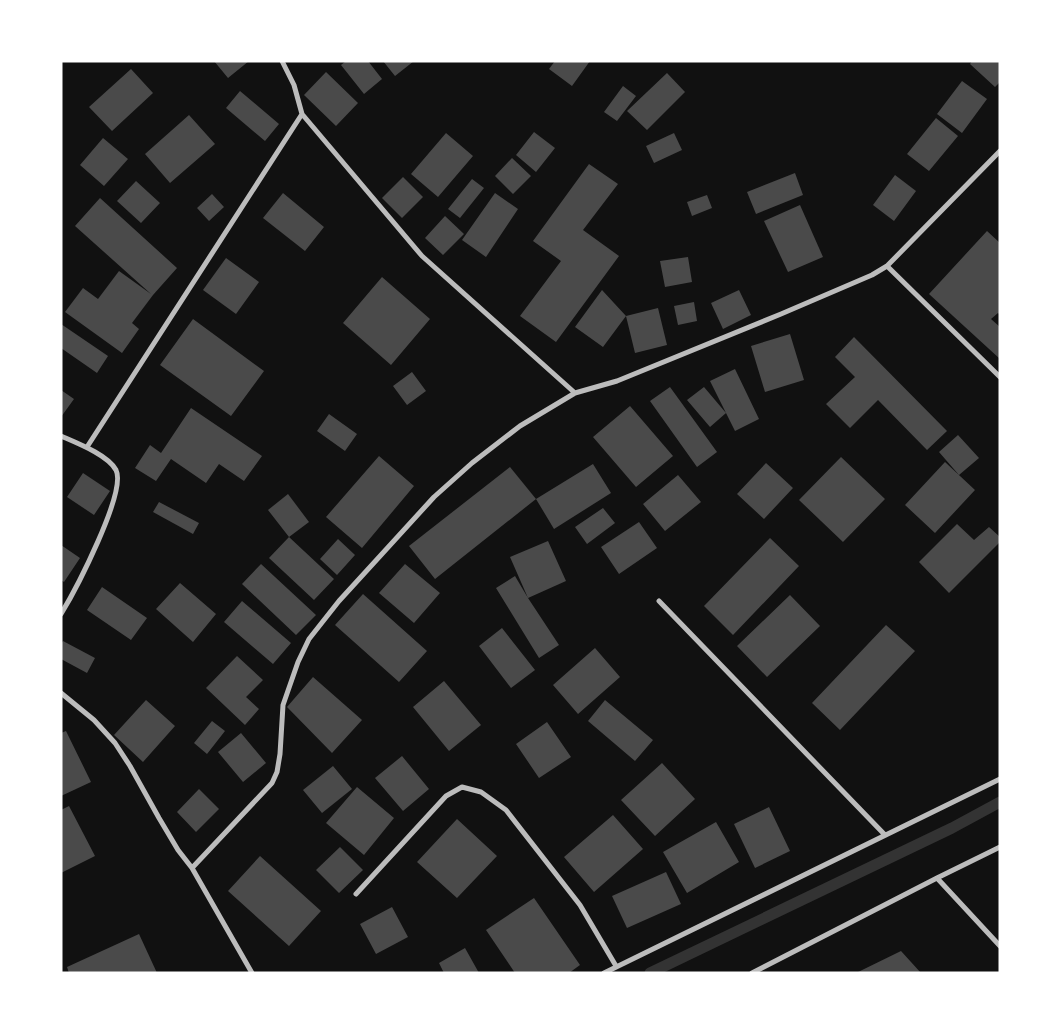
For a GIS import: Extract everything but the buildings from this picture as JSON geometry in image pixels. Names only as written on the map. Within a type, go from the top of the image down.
[{"type":"street","points":[[282,61],[294,86],[302,114],[422,256],[575,394]]},
{"type":"street","points":[[86,447],[302,114]]},
{"type":"street","points":[[192,868],[272,783],[277,772],[280,754],[283,704],[298,662],[309,639],[339,601],[434,497],[472,463],[520,426],[575,394],[617,381],[872,275],[887,266],[1000,151]]},
{"type":"street","points":[[887,266],[1000,377]]},
{"type":"street","points":[[61,436],[86,447],[110,462],[117,471],[118,485],[105,527],[61,614]]},
{"type":"street","points":[[659,601],[885,835]]},
{"type":"street","points":[[61,693],[94,720],[114,743],[135,775],[178,850],[192,868],[252,973]]},
{"type":"street","points":[[604,973],[1000,779]]},
{"type":"street","points":[[356,894],[446,796],[462,787],[481,792],[506,810],[580,905],[616,966]]},
{"type":"street","points":[[752,973],[1000,847]]},
{"type":"street","points":[[937,878],[1000,946]]},
{"type":"waterway","points":[[650,973],[952,828],[1000,802]]}]
